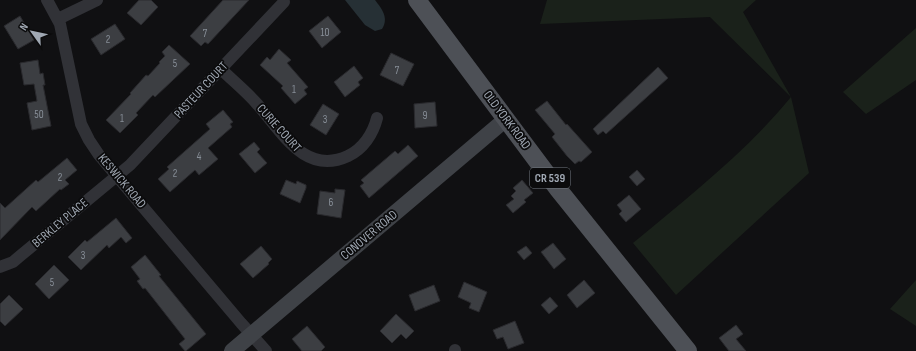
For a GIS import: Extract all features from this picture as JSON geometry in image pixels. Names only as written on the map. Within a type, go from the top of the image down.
[{"type":"main road","name":"OLD YORK ROAD","points":[[416,0],[558,189],[688,351]]},
{"type":"street","name":"KESWICK ROAD","points":[[47,0],[58,19],[81,124],[94,147],[266,351]]},
{"type":"street","points":[[58,19],[97,0]]},
{"type":"street","name":"PASTEUR COURT","points":[[117,176],[137,157],[284,2]]},
{"type":"street","name":"CURIE COURT","points":[[221,69],[258,105],[295,149],[312,158],[330,160],[341,159],[350,155],[360,147],[370,135],[376,118]]},
{"type":"street","name":"CONOVER ROAD","points":[[232,351],[506,119]]},
{"type":"street","name":"BERKLEY PLACE","points":[[0,267],[13,262],[117,176]]},
{"type":"shaded area","points":[[345,0],[375,0],[385,17],[382,29],[375,31],[365,25]]},
{"type":"shaded area","points":[[547,0],[756,0],[743,12],[791,97],[710,17],[540,24]]},
{"type":"shaded area","points":[[916,28],[916,80],[866,114],[843,92]]},
{"type":"shaded area","points":[[791,97],[809,173],[676,295],[633,243],[736,155],[774,117]]},
{"type":"shaded area","points":[[916,280],[916,326],[890,309]]},
{"type":"building","points":[[139,0],[151,0],[158,7],[141,25],[127,13]]},
{"type":"building","points":[[223,0],[249,0],[208,44],[205,42],[201,46],[190,36]]},
{"type":"building","points":[[20,16],[34,40],[18,49],[4,26]]},
{"type":"building","points":[[328,16],[341,32],[322,48],[309,31]]},
{"type":"building","points":[[115,24],[125,39],[101,55],[91,39]]},
{"type":"building","points":[[169,45],[190,64],[155,97],[153,95],[136,113],[138,115],[120,133],[106,120],[131,94],[130,93],[146,75],[148,76],[160,63],[159,62],[165,56],[162,52]]},
{"type":"building","points":[[279,49],[291,60],[287,63],[308,87],[304,90],[307,94],[295,104],[281,88],[283,86],[260,65],[267,57],[270,60]]},
{"type":"building","points":[[391,53],[414,64],[403,86],[380,75]]},
{"type":"building","points":[[38,60],[40,74],[43,73],[45,85],[43,85],[51,126],[32,130],[27,103],[37,101],[34,84],[24,85],[20,63]]},
{"type":"building","points":[[354,66],[363,78],[358,82],[360,85],[345,97],[334,82]]},
{"type":"building","points":[[658,67],[668,78],[606,134],[603,131],[598,135],[593,129]]},
{"type":"building","points":[[547,101],[566,125],[567,124],[592,152],[581,162],[579,161],[575,164],[567,156],[552,137],[555,134],[535,110]]},
{"type":"building","points":[[435,102],[437,126],[415,128],[414,104]]},
{"type":"building","points":[[323,104],[339,114],[326,135],[310,125]]},
{"type":"building","points":[[223,110],[233,122],[230,124],[232,127],[208,148],[218,159],[199,175],[195,170],[170,192],[158,179],[169,169],[167,167],[210,129],[206,124]]},
{"type":"building","points":[[254,142],[260,149],[257,152],[267,163],[255,173],[239,154]]},
{"type":"building","points":[[408,145],[418,156],[369,198],[360,186],[364,183],[361,180],[395,151],[398,154]]},
{"type":"building","points":[[67,158],[77,170],[65,180],[69,184],[61,190],[60,189],[36,211],[32,207],[0,240],[0,203],[5,208],[36,180],[38,182]]},
{"type":"building","points":[[637,170],[645,179],[637,186],[629,177]]},
{"type":"building","points":[[286,180],[296,184],[297,181],[306,185],[300,203],[280,194]]},
{"type":"building","points":[[522,180],[533,193],[524,200],[526,202],[513,213],[506,205],[514,199],[511,196],[516,191],[513,188]]},
{"type":"building","points":[[335,189],[345,190],[341,218],[317,214],[320,191],[335,193]]},
{"type":"building","points":[[629,195],[641,209],[626,222],[619,214],[622,211],[617,205]]},
{"type":"building","points":[[116,218],[132,238],[126,243],[121,237],[109,248],[107,245],[81,270],[68,257],[85,240],[87,242]]},
{"type":"building","points":[[553,243],[566,259],[554,269],[541,252]]},
{"type":"building","points":[[261,246],[272,259],[268,263],[269,264],[253,278],[240,264]]},
{"type":"building","points":[[526,246],[532,253],[524,260],[517,252]]},
{"type":"building","points":[[145,255],[161,275],[159,276],[206,334],[186,351],[179,344],[185,339],[145,288],[143,289],[137,281],[140,279],[131,267]]},
{"type":"building","points":[[54,265],[69,280],[49,299],[35,284]]},
{"type":"building","points":[[584,280],[595,293],[577,308],[567,295]]},
{"type":"building","points":[[464,282],[487,292],[479,312],[469,308],[471,303],[458,297]]},
{"type":"building","points":[[434,285],[440,301],[415,311],[409,295]]},
{"type":"building","points":[[9,295],[23,309],[5,326],[0,321],[0,304]]},
{"type":"building","points":[[550,297],[558,306],[549,314],[541,305]]},
{"type":"building","points":[[396,314],[414,331],[406,339],[401,334],[392,343],[380,331]]},
{"type":"building","points":[[515,321],[524,343],[508,349],[503,337],[497,339],[493,330]]},
{"type":"building","points":[[736,325],[743,334],[736,339],[746,351],[729,351],[719,338]]},
{"type":"building","points":[[307,326],[325,347],[321,351],[302,351],[292,339]]}]
